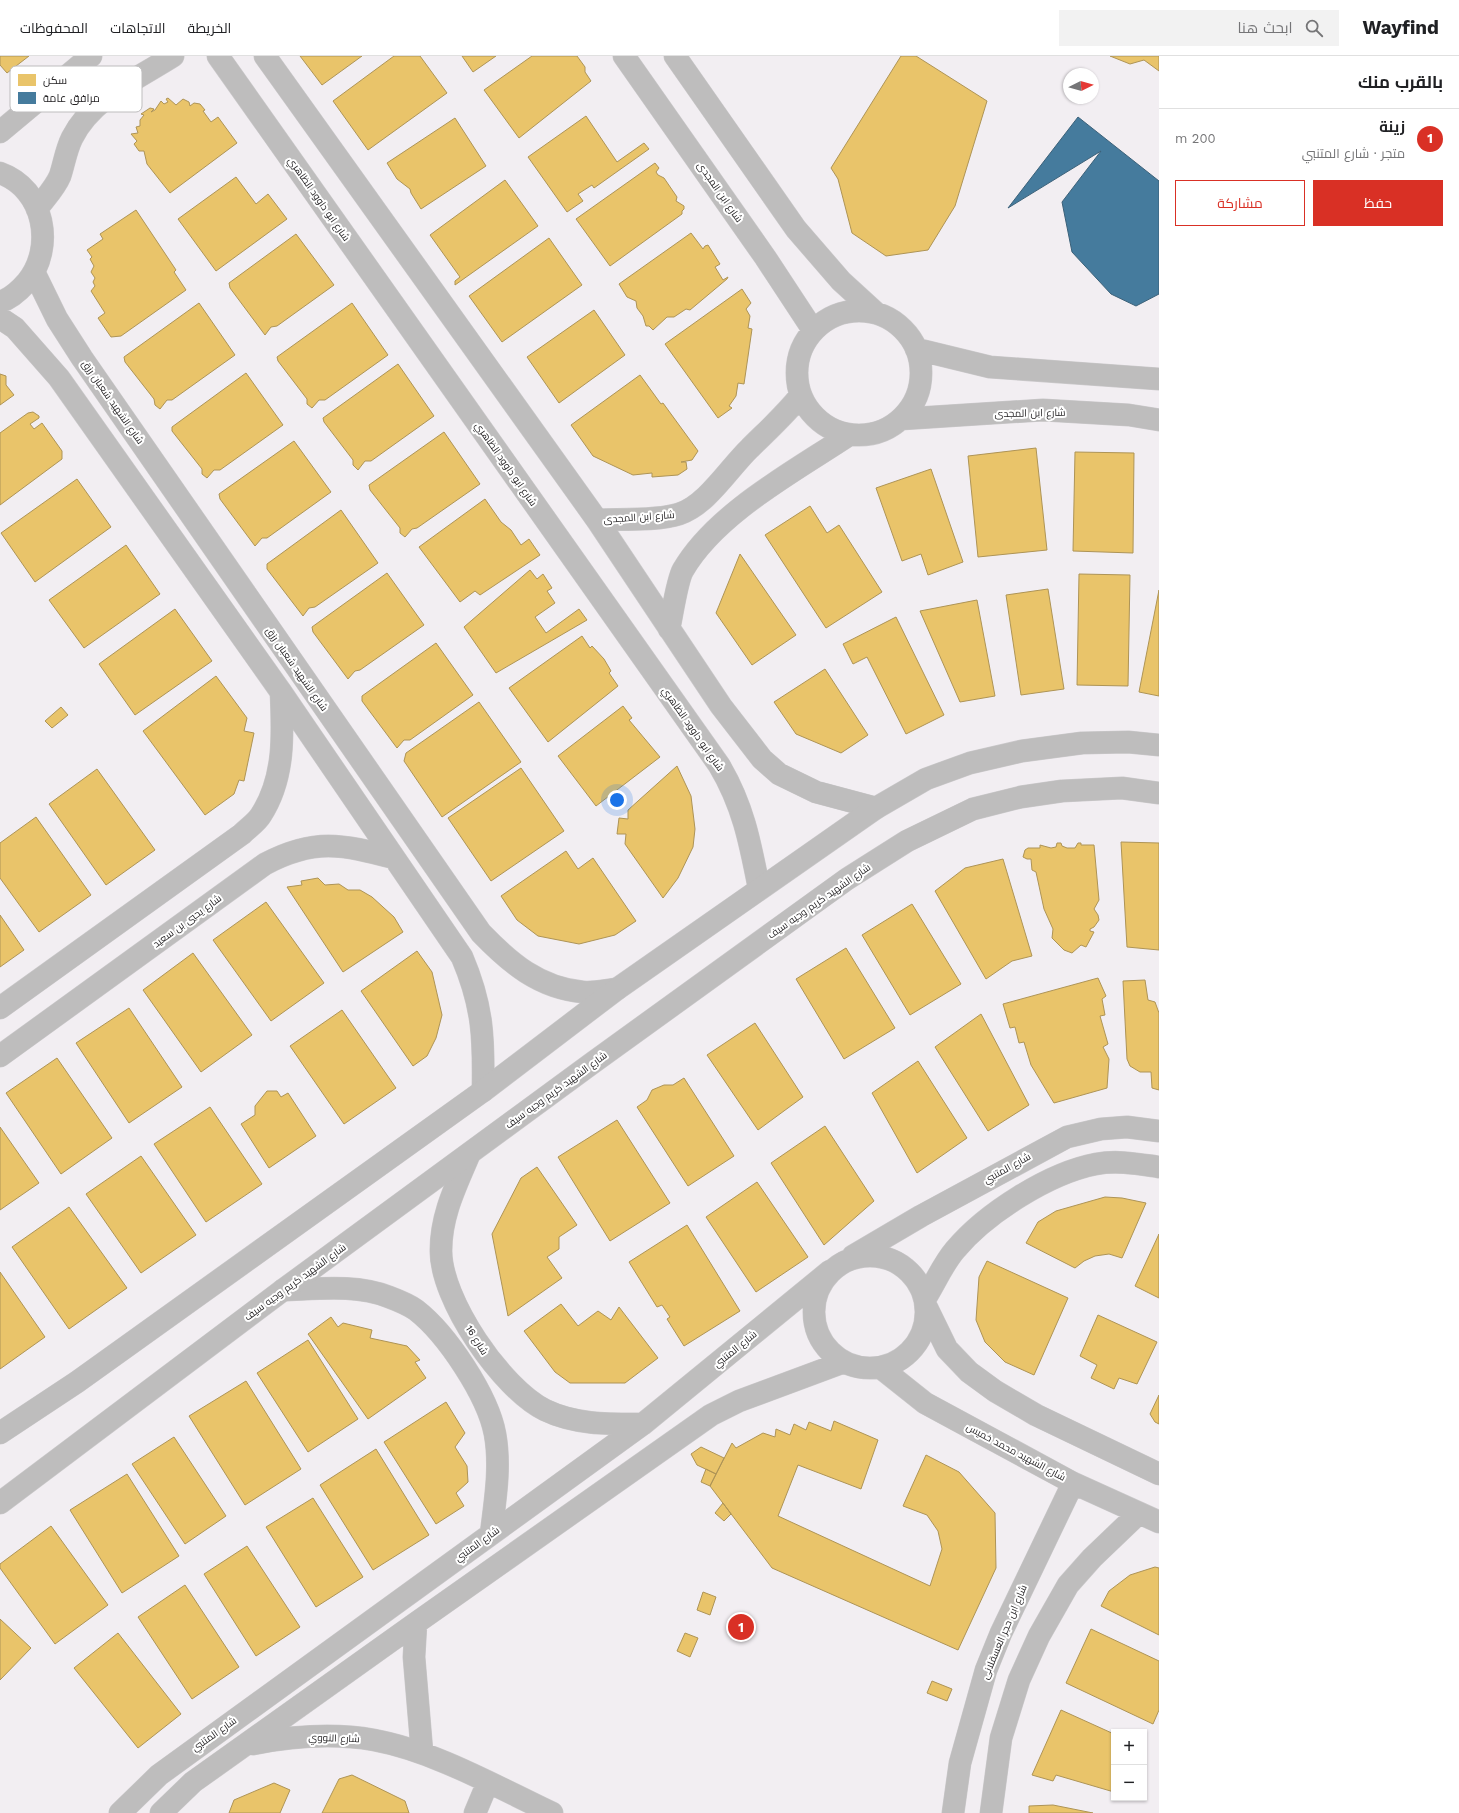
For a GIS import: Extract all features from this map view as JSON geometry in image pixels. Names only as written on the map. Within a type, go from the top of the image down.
[{"type":"street","points":[[79,66],[91,56]]},
{"type":"street","points":[[142,74],[173,56]]},
{"type":"street","name":"شارع ابو داوود الظاهري","points":[[218,56],[719,765],[732,787],[741,808],[749,836],[759,888]]},
{"type":"street","points":[[265,56],[597,520],[721,706],[762,759],[779,774],[810,789],[876,808]]},
{"type":"street","name":"شارع ابن المجدى","points":[[624,56],[765,257],[813,330]]},
{"type":"street","points":[[674,56],[796,229],[841,281],[876,313],[892,321],[907,333],[916,349],[921,367],[920,387],[913,404],[901,419],[886,430],[868,435],[849,435],[828,428],[812,414],[800,396],[796,372],[801,350],[813,330],[831,317],[853,311],[876,313]]},
{"type":"street","points":[[0,132],[24,112]]},
{"type":"street","points":[[37,208],[60,177],[72,138],[92,112]]},
{"type":"street","points":[[0,173],[17,182],[29,194],[37,208],[42,225],[43,239],[42,253],[34,272],[21,289],[0,302]]},
{"type":"street","name":"شارع الشهيد شعبان رزق","points":[[34,272],[57,319],[78,351],[481,933],[506,959],[530,975],[557,987],[584,992],[617,989]]},
{"type":"street","points":[[0,318],[15,328],[59,378],[448,934],[462,957],[472,980],[479,1007],[484,1041],[483,1091]]},
{"type":"street","points":[[916,349],[990,367],[1159,379]]},
{"type":"street","name":"شارع ابن المجدى","points":[[597,520],[658,517],[679,514],[701,501],[749,448],[786,413],[800,396]]},
{"type":"street","name":"شارع ابن المجدى","points":[[901,419],[1043,410],[1129,415],[1159,420]]},
{"type":"street","points":[[669,629],[682,571],[718,527],[754,499],[849,435]]},
{"type":"street","points":[[0,1008],[242,834],[261,816],[273,792],[280,764],[283,734],[280,692]]},
{"type":"street","points":[[0,1433],[77,1382],[483,1091],[617,989],[759,888],[876,808],[926,779],[970,763],[1022,751],[1082,743],[1128,742],[1159,745]]},
{"type":"street","points":[[340,779],[361,761]]},
{"type":"street","name":"شارع الشهيد كريم وجيه سيف","points":[[0,1503],[283,1290],[828,892],[913,838],[973,809],[1021,797],[1062,791],[1122,788],[1159,793]]},
{"type":"street","name":"شارع يحيي بن سعيد","points":[[0,1056],[265,864],[287,853],[310,847],[333,846],[359,848],[394,858]]},
{"type":"street","name":"شارع المتنبي","points":[[120,1813],[159,1775],[643,1424],[839,1266],[921,1216],[1067,1137],[1101,1129],[1128,1127],[1159,1131]]},
{"type":"street","name":"شارع 16","points":[[469,1155],[443,1221],[440,1252],[446,1280],[461,1315],[489,1358],[515,1388],[545,1410],[576,1421],[605,1424],[643,1424]]},
{"type":"street","points":[[1159,1167],[1126,1162],[1096,1164],[1070,1171],[1008,1204],[972,1231],[954,1251],[926,1304],[922,1335],[906,1356],[881,1368],[862,1368],[844,1362],[827,1349],[817,1330],[814,1316],[818,1289],[839,1266],[866,1255],[886,1257],[904,1266],[918,1281],[926,1304],[947,1349],[969,1372],[995,1391],[1036,1415],[1159,1474]]},
{"type":"street","points":[[283,1290],[355,1289],[388,1296],[416,1310],[440,1334],[467,1370],[486,1404],[495,1434],[497,1491],[491,1534]]},
{"type":"street","points":[[161,1813],[193,1782],[416,1622],[711,1415],[739,1401],[844,1362]]},
{"type":"street","name":"شارع الشهيد محمد خميس","points":[[881,1368],[925,1403],[1073,1483],[1159,1522]]},
{"type":"street","name":"شارع ابن حجر العسقلانى","points":[[953,1813],[960,1763],[986,1670],[1001,1633],[1073,1483]]},
{"type":"street","points":[[991,1813],[1001,1738],[1019,1680],[1040,1636],[1068,1585],[1092,1558],[1139,1513]]},
{"type":"street","points":[[416,1622],[414,1657],[422,1752]]},
{"type":"street","name":"شارع النووي","points":[[246,1745],[281,1739],[343,1736],[375,1740],[422,1752],[552,1813]]},
{"type":"street","points":[[475,1813],[488,1782]]},
{"type":"building: سكن","points":[[0,56],[29,56],[16,66],[10,66],[10,71],[7,73],[0,65]]},
{"type":"building: سكن","points":[[300,56],[362,56],[322,85]]},
{"type":"building: سكن","points":[[394,56],[420,56],[447,93],[368,150],[333,101]]},
{"type":"building: سكن","points":[[462,56],[496,56],[473,72]]},
{"type":"building: سكن","points":[[532,56],[577,56],[585,67],[585,72],[591,81],[519,138],[484,90]]},
{"type":"building: سكن","points":[[901,56],[916,56],[987,101],[955,206],[928,250],[886,256],[852,233],[838,179],[831,168]]},
{"type":"building: سكن","points":[[1110,56],[1159,56],[1159,71],[1144,60],[1130,64]]},
{"type":"building: سكن","points":[[168,98],[176,105],[183,99],[189,102],[190,106],[194,103],[200,104],[211,122],[218,117],[237,143],[170,193],[147,164],[144,151],[139,151],[134,144],[137,141],[131,134],[138,133],[136,127],[140,126],[140,120],[144,115],[141,114],[150,108],[154,109],[151,112],[155,110],[161,101],[164,104],[168,102],[166,99]]},
{"type":"building: سكن","points":[[586,116],[617,162],[644,143],[649,149],[594,188],[592,185],[578,194],[583,201],[567,212],[528,157]]},
{"type":"building: سكن","points":[[455,118],[486,166],[421,209],[410,189],[397,179],[387,163]]},
{"type":"building: سكن","points":[[655,163],[659,168],[656,172],[658,175],[664,178],[677,197],[676,201],[684,206],[682,214],[610,266],[576,219]]},
{"type":"building: سكن","points":[[236,177],[256,204],[268,194],[287,219],[216,271],[178,219]]},
{"type":"building: سكن","points":[[505,180],[538,226],[455,285],[455,281],[460,277],[430,235]]},
{"type":"building: سكن","points":[[136,210],[176,270],[174,272],[186,290],[121,336],[111,337],[98,318],[105,313],[91,291],[95,286],[93,282],[95,278],[91,272],[94,266],[90,259],[92,257],[87,250],[103,239],[100,234]]},
{"type":"building: سكن","points":[[691,233],[703,249],[708,245],[720,264],[715,267],[723,280],[728,277],[690,310],[686,309],[674,317],[667,317],[653,330],[649,326],[646,326],[643,316],[637,308],[636,301],[627,297],[619,284]]},
{"type":"building: سكن","points":[[296,234],[334,285],[277,326],[271,327],[265,335],[230,288],[229,283]]},
{"type":"building: سكن","points":[[549,238],[582,285],[502,342],[469,296]]},
{"type":"building: سكن","points":[[742,289],[751,303],[746,309],[750,316],[748,328],[752,329],[744,384],[738,383],[736,396],[729,406],[732,408],[718,418],[665,344]]},
{"type":"building: سكن","points":[[199,303],[235,355],[172,400],[167,400],[160,409],[155,405],[154,399],[125,362],[124,357]]},
{"type":"building: سكن","points":[[352,303],[388,355],[325,400],[319,400],[312,408],[307,404],[307,399],[278,361],[277,357]]},
{"type":"building: سكن","points":[[594,310],[625,355],[559,403],[527,357]]},
{"type":"building: سكن","points":[[398,364],[434,416],[371,461],[365,461],[358,470],[353,465],[353,460],[324,422],[323,418]]},
{"type":"building: سكن","points":[[246,373],[283,425],[220,470],[214,470],[207,478],[202,474],[202,469],[172,431],[172,427]]},
{"type":"building: سكن","points":[[0,374],[6,376],[6,385],[14,395],[0,405]]},
{"type":"building: سكن","points":[[640,375],[661,404],[663,403],[698,451],[692,460],[681,462],[686,462],[687,469],[678,475],[652,477],[652,473],[633,475],[593,456],[571,425]]},
{"type":"building: سكن","points":[[33,412],[39,416],[39,418],[30,424],[34,429],[42,423],[62,451],[62,459],[0,505],[0,433],[28,413]]},
{"type":"building: سكن","points":[[444,432],[480,484],[417,528],[412,529],[405,537],[400,533],[400,528],[370,490],[369,485]]},
{"type":"building: سكن","points":[[294,441],[331,492],[267,538],[262,538],[255,546],[220,499],[219,494]]},
{"type":"building: سكن","points":[[1036,448],[1047,550],[978,557],[968,456]]},
{"type":"building: سكن","points":[[1075,452],[1134,453],[1133,553],[1073,551]]},
{"type":"building: سكن","points":[[931,469],[963,562],[928,575],[921,554],[902,561],[876,488]]},
{"type":"building: سكن","points":[[77,479],[111,527],[35,582],[1,533]]},
{"type":"building: سكن","points":[[485,499],[501,522],[511,530],[521,545],[529,539],[540,555],[480,595],[475,591],[460,602],[419,547]]},
{"type":"building: سكن","points":[[810,506],[827,533],[839,525],[882,592],[826,628],[765,535]]},
{"type":"building: سكن","points":[[341,510],[378,563],[315,607],[309,608],[303,616],[267,569],[267,564]]},
{"type":"building: سكن","points":[[126,545],[160,594],[84,648],[49,600]]},
{"type":"building: سكن","points":[[740,554],[796,635],[752,665],[716,613]]},
{"type":"building: سكن","points":[[530,570],[537,579],[543,574],[552,588],[547,591],[555,603],[535,617],[546,633],[579,609],[587,620],[496,673],[464,627]]},
{"type":"building: سكن","points":[[387,573],[424,625],[360,670],[355,671],[348,679],[313,632],[312,627]]},
{"type":"building: سكن","points":[[1079,574],[1130,575],[1128,686],[1077,685]]},
{"type":"building: سكن","points":[[1048,589],[1064,689],[1021,695],[1006,595]]},
{"type":"building: سكن","points":[[1159,590],[1159,696],[1139,692]]},
{"type":"building: سكن","points":[[977,600],[995,696],[960,702],[920,611]]},
{"type":"building: سكن","points":[[175,609],[212,661],[135,715],[99,664]]},
{"type":"building: سكن","points":[[896,617],[944,715],[906,734],[867,657],[853,664],[843,644]]},
{"type":"building: سكن","points":[[582,636],[590,648],[592,646],[604,659],[611,671],[609,673],[618,686],[548,742],[509,688]]},
{"type":"building: سكن","points":[[436,643],[473,695],[410,740],[404,740],[397,748],[362,701],[362,696]]},
{"type":"building: سكن","points":[[825,669],[868,735],[841,753],[796,734],[774,702]]},
{"type":"building: سكن","points":[[216,676],[247,718],[244,731],[254,733],[244,781],[239,780],[234,794],[205,815],[143,731]]},
{"type":"building: سكن","points":[[479,702],[521,762],[442,817],[404,761],[406,753]]},
{"type":"building: سكن","points":[[623,706],[632,718],[629,720],[660,757],[596,806],[558,756]]},
{"type":"building: سكن","points":[[61,707],[68,715],[52,728],[45,721]]},
{"type":"building: سكن","points":[[677,766],[691,796],[695,829],[693,847],[678,878],[663,898],[625,844],[626,834],[617,834],[619,818],[628,819],[628,810]]},
{"type":"building: سكن","points":[[521,768],[564,831],[491,881],[448,818]]},
{"type":"building: سكن","points":[[97,769],[155,850],[106,885],[49,804]]},
{"type":"building: سكن","points":[[36,817],[91,895],[39,932],[0,878],[0,843]]},
{"type":"building: سكن","points":[[1121,842],[1159,843],[1159,950],[1127,947]]},
{"type":"building: سكن","points":[[1057,843],[1061,843],[1062,846],[1067,848],[1075,848],[1078,843],[1081,843],[1081,845],[1094,845],[1099,900],[1094,909],[1099,920],[1094,927],[1090,929],[1090,931],[1094,932],[1086,947],[1081,945],[1072,953],[1064,950],[1052,938],[1053,929],[1044,909],[1036,872],[1032,870],[1031,859],[1023,857],[1025,850],[1028,848],[1040,848],[1040,845],[1051,848],[1056,847]]},
{"type":"building: سكن","points":[[566,851],[578,869],[593,858],[636,921],[615,935],[579,944],[538,936],[517,920],[501,896]]},
{"type":"building: سكن","points":[[1003,859],[1032,956],[1012,961],[986,979],[935,891],[965,868]]},
{"type":"building: سكن","points":[[318,878],[325,885],[339,884],[348,890],[360,890],[372,897],[394,917],[403,932],[343,972],[287,887],[302,885],[301,881]]},
{"type":"building: سكن","points":[[266,902],[324,983],[271,1021],[213,940]]},
{"type":"building: سكن","points":[[912,904],[961,984],[910,1015],[862,935]]},
{"type":"building: سكن","points":[[0,915],[24,950],[0,967]]},
{"type":"building: سكن","points":[[846,948],[895,1028],[844,1059],[796,979]]},
{"type":"building: سكن","points":[[417,951],[432,972],[442,1015],[436,1038],[427,1056],[413,1066],[361,991]]},
{"type":"building: سكن","points":[[193,953],[252,1035],[201,1072],[143,990]]},
{"type":"building: سكن","points":[[1098,978],[1106,996],[1102,999],[1105,1015],[1100,1016],[1108,1044],[1103,1047],[1109,1059],[1107,1088],[1054,1103],[1031,1065],[1024,1042],[1019,1043],[1015,1027],[1010,1028],[1003,1004]]},
{"type":"building: سكن","points":[[1145,980],[1148,1000],[1155,1002],[1159,1013],[1159,1090],[1152,1088],[1151,1072],[1140,1072],[1130,1066],[1127,1059],[1123,981]]},
{"type":"building: سكن","points":[[129,1008],[182,1087],[129,1123],[76,1043]]},
{"type":"building: سكن","points":[[342,1010],[396,1088],[344,1124],[290,1046]]},
{"type":"building: سكن","points":[[981,1014],[1029,1105],[988,1131],[935,1047]]},
{"type":"building: سكن","points":[[755,1023],[803,1097],[758,1130],[707,1055]]},
{"type":"building: سكن","points":[[57,1058],[112,1138],[61,1174],[6,1093]]},
{"type":"building: سكن","points":[[918,1061],[967,1138],[917,1173],[872,1093]]},
{"type":"building: سكن","points":[[684,1078],[734,1156],[688,1186],[637,1107],[647,1100],[652,1090],[664,1085],[673,1085]]},
{"type":"building: سكن","points":[[267,1091],[277,1091],[281,1097],[288,1093],[316,1136],[269,1168],[241,1124],[255,1115],[255,1106]]},
{"type":"building: سكن","points":[[210,1107],[262,1184],[206,1222],[154,1144]]},
{"type":"building: سكن","points":[[617,1120],[670,1203],[610,1241],[558,1157]]},
{"type":"building: سكن","points":[[825,1126],[874,1201],[824,1245],[771,1163]]},
{"type":"building: سكن","points":[[0,1127],[39,1183],[0,1210]]},
{"type":"building: سكن","points":[[141,1156],[196,1235],[141,1273],[86,1194]]},
{"type":"building: سكن","points":[[537,1167],[577,1225],[559,1237],[559,1249],[547,1257],[562,1278],[508,1316],[492,1234],[521,1178]]},
{"type":"building: سكن","points":[[757,1182],[808,1257],[756,1292],[706,1217]]},
{"type":"building: سكن","points":[[1105,1197],[1122,1198],[1146,1203],[1122,1258],[1109,1254],[1095,1256],[1084,1261],[1075,1268],[1026,1243],[1038,1222],[1056,1211]]},
{"type":"building: سكن","points":[[69,1207],[127,1288],[69,1329],[12,1247]]},
{"type":"building: سكن","points":[[687,1225],[740,1311],[684,1346],[667,1319],[670,1317],[662,1305],[657,1307],[629,1262]]},
{"type":"building: سكن","points":[[1159,1234],[1159,1298],[1135,1286]]},
{"type":"building: سكن","points":[[987,1261],[1068,1298],[1034,1375],[1005,1362],[985,1342],[976,1320],[979,1277]]},
{"type":"building: سكن","points":[[0,1272],[45,1337],[0,1369]]},
{"type":"building: سكن","points":[[561,1304],[578,1326],[598,1311],[611,1320],[619,1307],[658,1358],[625,1383],[570,1383],[555,1372],[524,1331]]},
{"type":"building: سكن","points":[[1098,1315],[1157,1342],[1137,1384],[1119,1378],[1114,1389],[1091,1378],[1097,1365],[1080,1356]]},
{"type":"building: سكن","points":[[331,1317],[338,1327],[343,1323],[372,1330],[370,1338],[407,1346],[420,1360],[415,1362],[426,1378],[368,1419],[308,1334]]},
{"type":"building: سكن","points":[[308,1340],[358,1419],[308,1452],[257,1373]]},
{"type":"building: سكن","points":[[246,1381],[301,1469],[245,1505],[189,1416]]},
{"type":"building: سكن","points":[[1159,1395],[1159,1424],[1155,1422],[1150,1414]]},
{"type":"building: سكن","points":[[446,1402],[465,1433],[455,1447],[467,1466],[468,1482],[456,1493],[464,1506],[436,1524],[384,1442]]},
{"type":"building: سكن","points":[[834,1421],[878,1440],[861,1489],[798,1465],[778,1516],[930,1586],[942,1549],[938,1531],[927,1515],[903,1506],[926,1455],[959,1472],[995,1513],[996,1568],[958,1650],[772,1568],[710,1486],[732,1443],[736,1448],[763,1433],[775,1437],[776,1429],[790,1435],[794,1424],[806,1430],[809,1422],[831,1431]]},
{"type":"building: سكن","points":[[174,1437],[226,1516],[185,1544],[132,1464]]},
{"type":"building: سكن","points":[[701,1447],[724,1458],[716,1474],[697,1465],[691,1454]]},
{"type":"building: سكن","points":[[376,1449],[429,1535],[373,1570],[320,1485]]},
{"type":"building: سكن","points":[[706,1469],[716,1474],[710,1486],[701,1482]]},
{"type":"building: سكن","points":[[127,1474],[179,1556],[122,1593],[70,1510]]},
{"type":"building: سكن","points":[[313,1498],[363,1577],[316,1607],[266,1527]]},
{"type":"building: سكن","points":[[723,1503],[731,1514],[724,1521],[715,1513]]},
{"type":"building: سكن","points":[[51,1526],[108,1605],[55,1644],[0,1568],[0,1564]]},
{"type":"building: سكن","points":[[247,1546],[300,1627],[256,1656],[204,1574]]},
{"type":"building: سكن","points":[[1155,1567],[1159,1568],[1159,1635],[1101,1606],[1109,1591],[1130,1575]]},
{"type":"building: سكن","points":[[185,1585],[239,1667],[192,1699],[138,1617]]},
{"type":"building: سكن","points":[[703,1592],[716,1597],[710,1615],[697,1610]]},
{"type":"building: سكن","points":[[0,1619],[31,1648],[0,1680]]},
{"type":"building: سكن","points":[[1091,1629],[1159,1661],[1159,1710],[1153,1724],[1066,1683]]},
{"type":"building: سكن","points":[[118,1633],[181,1714],[138,1748],[74,1668]]},
{"type":"building: سكن","points":[[685,1633],[698,1638],[690,1657],[677,1651]]},
{"type":"building: سكن","points":[[932,1681],[952,1689],[947,1701],[927,1693]]},
{"type":"building: سكن","points":[[1061,1710],[1111,1733],[1111,1791],[1056,1775],[1053,1781],[1032,1775]]},
{"type":"building: سكن","points":[[352,1775],[405,1801],[409,1813],[322,1813],[339,1779]]},
{"type":"building: سكن","points":[[274,1783],[290,1790],[280,1813],[229,1813],[234,1800]]},
{"type":"building: سكن","points":[[1053,1805],[1093,1813],[1029,1813],[1029,1806]]},
{"type":"building: مرافق عامة","points":[[1078,117],[1159,181],[1159,294],[1136,306],[1111,294],[1072,252],[1062,202],[1101,151],[1008,208]]},
{"type":"place","name":"زينة","points":[[741,1627]]}]
